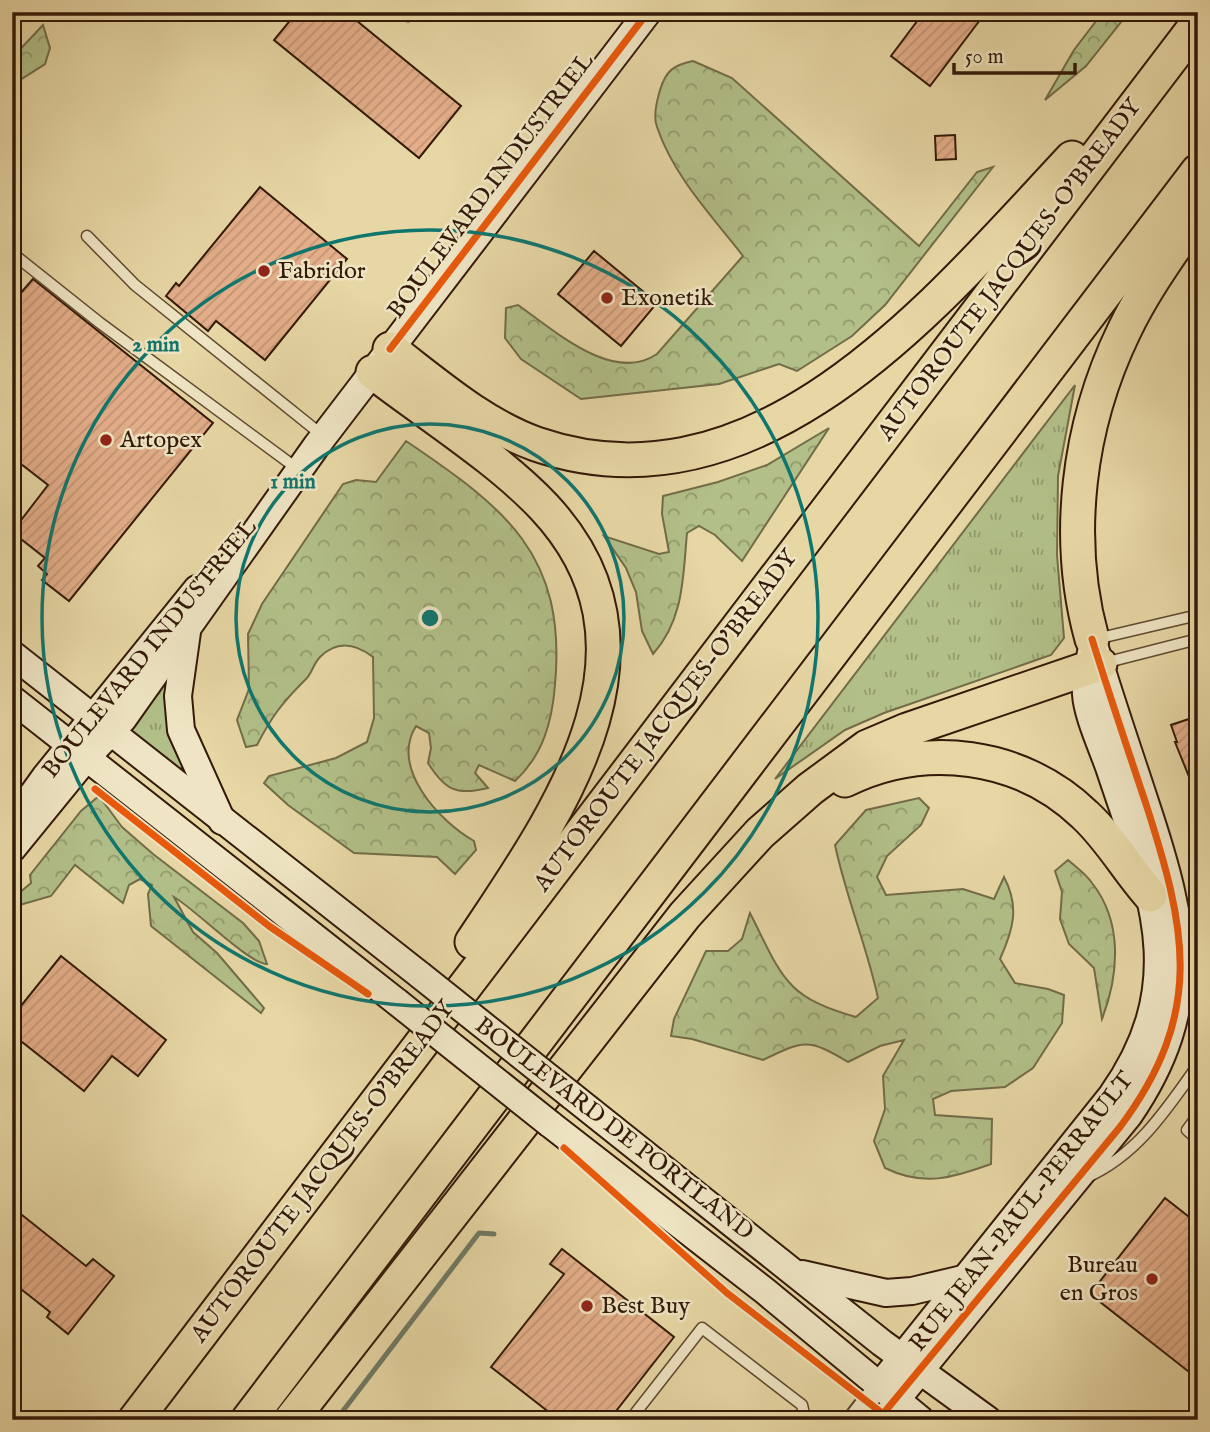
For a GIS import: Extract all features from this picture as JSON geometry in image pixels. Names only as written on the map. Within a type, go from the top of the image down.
[{"type":"highway","points":[[381,361],[494,424],[535,443],[566,452],[599,458],[654,457],[691,452],[738,437],[810,402],[887,347],[983,253],[1195,26]]},
{"type":"highway","name":"AUTOROUTE JACQUES-O'BREADY","points":[[135,1420],[1195,26]]},
{"type":"highway","points":[[248,1420],[1198,171]]},
{"type":"highway","points":[[291,1420],[685,915],[760,833],[817,783],[867,747],[1094,657],[1080,585],[1077,537],[1082,474],[1091,424],[1106,374],[1127,324],[1198,213]]},
{"type":"highway","points":[[304,1196],[536,845],[584,750],[602,684],[603,644],[598,607],[581,562],[559,525],[381,361]]},
{"type":"highway","points":[[760,833],[820,792],[875,767],[922,758],[974,760],[1027,776],[1078,808],[1097,827],[1150,895]]},
{"type":"main road","name":"BOULEVARD INDUSTRIEL","points":[[102,725],[648,12]]},
{"type":"main road","name":"BOULEVARD INDUSTRIEL","points":[[12,822],[187,632],[298,470]]},
{"type":"main road","points":[[187,632],[178,696],[181,730],[223,823]]},
{"type":"main road","name":"BOULEVARD DE PORTLAND","points":[[12,654],[912,1364],[988,1420]]},
{"type":"main road","name":"RUE JEAN-PAUL-PERRAULT","points":[[912,1364],[967,1278],[1112,1095],[1136,1055],[1152,1015],[1159,976],[1159,944],[1150,895],[1086,695],[1094,657]]},
{"type":"main road","name":"RUE JEAN-PAUL-PERRAULT","points":[[888,1392],[1074,1183],[1129,1115],[1154,1075],[1170,1035],[1181,985],[1179,935],[1168,876],[1094,657]]},
{"type":"main road","name":"BOULEVARD DE PORTLAND","points":[[12,699],[765,1291],[921,1420]]},
{"type":"main road","name":"BOULEVARD INDUSTRIEL","points":[[12,849],[79,751]]},
{"type":"main road","points":[[795,1272],[886,1293],[912,1291],[967,1278]]},
{"type":"street","name":"RUE JEAN-PAUL-PERRAULT","points":[[853,1420],[888,1392]]},
{"type":"street","name":"RUE JEAN-PAUL-PERRAULT","points":[[878,1420],[888,1392]]},
{"type":"lane","points":[[87,236],[135,285],[321,441]]},
{"type":"lane","points":[[15,255],[100,323],[298,470]]},
{"type":"lane","points":[[1094,657],[1198,615]]},
{"type":"lane","points":[[1094,657],[1119,656],[1198,639]]},
{"type":"lane","points":[[1074,1183],[1108,1168],[1127,1152],[1159,1119],[1198,1065]]},
{"type":"lane","points":[[1198,1115],[1187,1130],[1198,1140]]},
{"type":"lane","points":[[630,1420],[702,1328],[802,1405],[804,1414],[800,1420]]},
{"type":"green space","points":[[1103,12],[1129,12],[1086,66],[1045,100],[1074,50]]},
{"type":"green space","points":[[43,25],[50,48],[45,64],[17,82],[12,89],[12,58]]},
{"type":"green space","points":[[693,61],[732,78],[919,246],[977,172],[993,167],[885,305],[852,336],[797,371],[779,364],[719,384],[581,399],[521,359],[505,338],[506,308],[518,305],[567,340],[603,359],[622,363],[640,362],[657,354],[743,256],[673,163],[656,123],[657,103],[665,78],[675,67]]},
{"type":"green space","points":[[1075,385],[1058,476],[1057,555],[1064,638],[1051,655],[884,713],[845,730],[775,779]]},
{"type":"green space","points":[[829,428],[742,561],[715,535],[699,526],[687,533],[683,581],[676,612],[671,627],[653,654],[642,631],[636,592],[626,568],[604,536],[659,554],[669,552],[662,514],[663,496],[718,482],[767,465]]},
{"type":"green space","points":[[406,441],[473,489],[500,513],[522,539],[539,568],[551,601],[556,640],[555,685],[548,725],[533,760],[515,781],[479,765],[475,773],[488,788],[468,791],[452,789],[428,763],[431,748],[429,733],[416,726],[410,742],[409,759],[422,792],[433,807],[474,841],[476,850],[455,874],[437,857],[354,853],[288,805],[264,783],[269,776],[336,758],[367,742],[374,718],[373,657],[360,649],[346,646],[326,652],[278,710],[257,745],[246,747],[237,720],[249,689],[248,634],[262,604],[343,484],[356,480],[376,482]]},
{"type":"green space","points":[[165,682],[186,764],[178,771],[129,733],[130,725]]},
{"type":"green space","points":[[99,796],[122,827],[243,923],[259,941],[267,964],[259,962],[235,946],[174,897],[193,932],[217,953],[264,1008],[261,1013],[151,926],[148,894],[152,885],[140,879],[129,885],[123,903],[75,865],[51,896],[13,907],[19,893],[31,883],[30,875],[81,811]]},
{"type":"green space","points":[[919,798],[929,808],[921,825],[887,856],[877,877],[886,895],[963,889],[994,899],[1004,877],[1012,898],[1013,918],[1000,959],[1015,983],[1064,995],[1062,1023],[1033,1068],[1005,1087],[951,1091],[933,1099],[935,1115],[992,1119],[991,1164],[951,1176],[925,1179],[885,1168],[874,1141],[885,1109],[883,1076],[904,1040],[880,1046],[848,1062],[824,1049],[806,1044],[788,1048],[763,1060],[692,1039],[671,1036],[674,1019],[706,951],[728,951],[742,939],[750,913],[779,968],[799,992],[832,1009],[856,1017],[878,998],[835,845],[866,810]]},
{"type":"green space","points":[[1068,860],[1087,877],[1102,898],[1113,932],[1115,949],[1112,985],[1102,1019],[1094,968],[1069,944],[1060,919],[1062,892],[1055,871]]},
{"type":"building","points":[[297,12],[346,12],[461,106],[419,158],[274,40]]},
{"type":"building","points":[[924,12],[986,12],[930,86],[891,56]]},
{"type":"building","points":[[955,135],[956,159],[936,160],[935,136]]},
{"type":"building","name":"Fabridor","points":[[260,187],[347,259],[265,360],[216,321],[208,331],[166,296],[176,283],[179,286]]},
{"type":"building","name":"Exonetik","points":[[594,251],[657,303],[621,346],[558,294]]},
{"type":"building","name":"Artopex","points":[[33,279],[213,423],[69,601],[42,580],[47,574],[38,566],[45,558],[12,532],[48,485],[12,457],[12,303]]},
{"type":"building","points":[[1198,716],[1198,793],[1196,794],[1171,725]]},
{"type":"building","points":[[61,956],[166,1040],[138,1076],[112,1056],[84,1091],[12,1034],[12,1017]]},
{"type":"building","points":[[1165,1198],[1198,1224],[1198,1379],[1090,1294]]},
{"type":"building","points":[[12,1207],[86,1266],[93,1259],[114,1276],[68,1334],[47,1317],[50,1312],[12,1282]]},
{"type":"building","name":"Best Buy","points":[[562,1249],[674,1337],[609,1420],[559,1420],[491,1367],[564,1274],[550,1264]]},
{"type":"waterway","points":[[336,1420],[479,1233],[494,1234]]},
{"type":"cycle path","points":[[390,349],[648,12]]},
{"type":"cycle path","points":[[878,1420],[1120,1127],[1147,1085],[1166,1045],[1177,1007],[1180,968],[1178,930],[1170,889],[1145,801],[1092,639]]},
{"type":"cycle path","points":[[95,789],[269,926],[368,994]]},
{"type":"cycle path","points":[[564,1148],[727,1293],[891,1420]]},
{"type":"place","name":"Fabridor","points":[[264,271]]},
{"type":"place","name":"Exonetik","points":[[607,298]]},
{"type":"place","name":"Artopex","points":[[106,440]]},
{"type":"place","name":"Bureau en Gros","points":[[1152,1279]]},
{"type":"place","name":"Best Buy","points":[[587,1306]]}]
